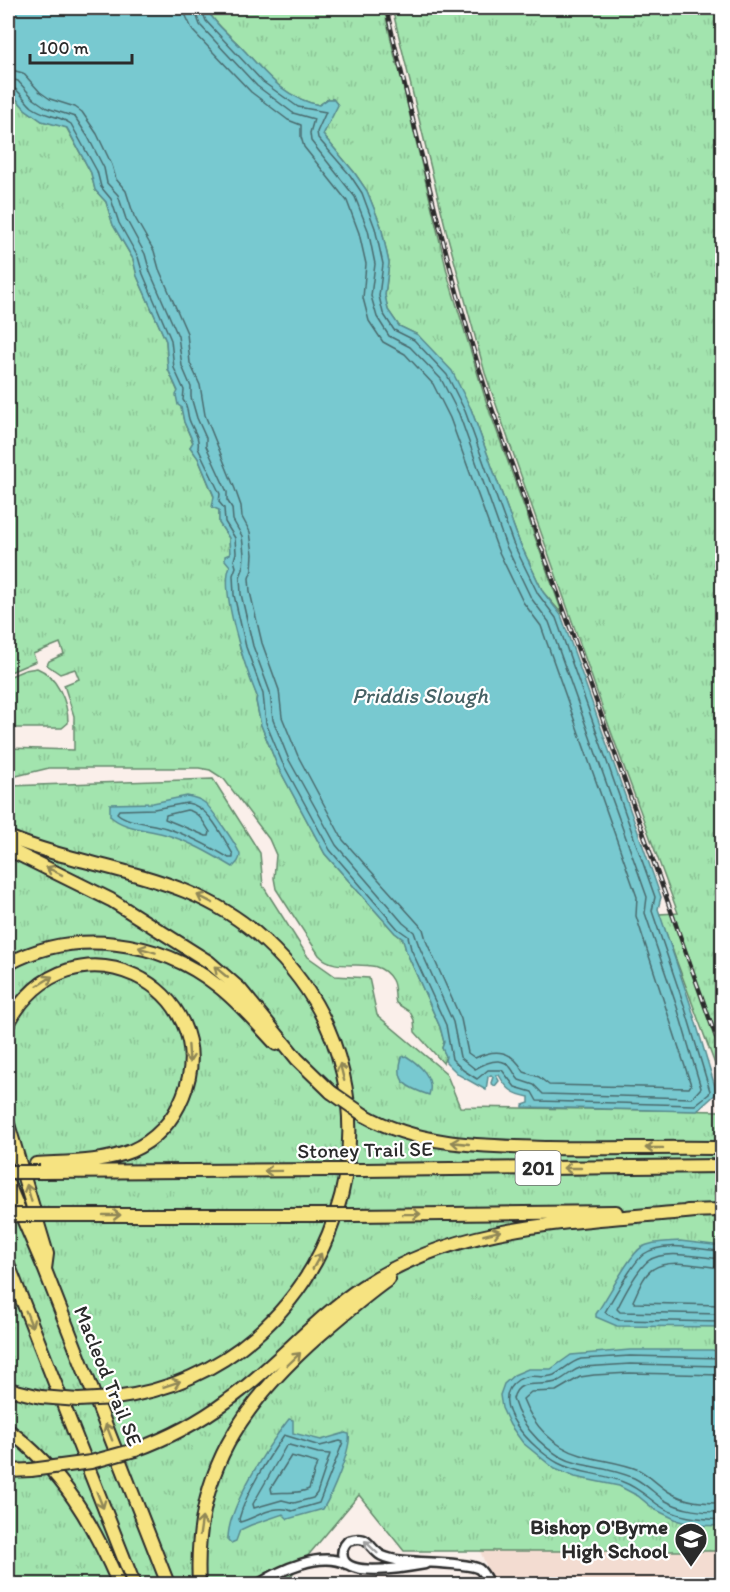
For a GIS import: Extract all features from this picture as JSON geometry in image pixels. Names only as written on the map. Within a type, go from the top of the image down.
[{"type":"highway","points":[[8,837],[61,856],[170,884],[210,902],[242,922],[276,951],[308,990],[329,1030],[343,1076],[349,1133],[344,1185],[336,1218],[327,1241],[300,1289],[266,1327],[241,1348],[218,1364],[169,1386],[115,1398],[85,1400],[41,1397],[8,1389]]},
{"type":"highway","points":[[8,849],[111,900],[163,931],[215,967],[240,989],[297,1059],[327,1089]]},
{"type":"highway","points":[[8,964],[44,950],[85,942],[142,948],[175,960],[194,969],[236,1001],[287,1057],[306,1074],[364,1115],[415,1136],[483,1146],[589,1149],[718,1148]]},
{"type":"highway","points":[[8,1024],[26,996],[39,984],[56,974],[74,968],[108,967],[125,970],[141,977],[163,995],[174,1008],[184,1025],[188,1040],[190,1073],[186,1090],[170,1122],[158,1134],[132,1150],[110,1158],[38,1168],[8,1166]]},
{"type":"highway","points":[[8,1124],[47,1254],[45,1270]]},
{"type":"highway","name":"Stoney Trail SE","points":[[8,1172],[38,1168],[362,1170],[718,1166]]},
{"type":"highway","name":"Macleod Trail SE","points":[[8,1184],[45,1270],[168,1584]]},
{"type":"highway","name":"201","points":[[8,1215],[353,1215],[723,1210]]},
{"type":"highway","points":[[8,1471],[91,1462],[135,1450],[167,1437],[212,1411],[252,1381],[312,1327],[355,1293],[400,1265],[436,1250],[516,1228],[695,1211]]},
{"type":"highway","points":[[199,1584],[198,1566],[202,1522],[212,1480],[226,1446],[249,1408],[275,1378],[347,1311],[399,1272],[436,1250]]},
{"type":"highway","points":[[8,1264],[134,1584]]},
{"type":"highway","points":[[8,1430],[39,1455],[80,1506],[118,1584]]},
{"type":"street","points":[[347,1564],[343,1557],[344,1545],[348,1540],[357,1538],[366,1540],[381,1556],[425,1564],[477,1568],[489,1584]]},
{"type":"street","points":[[259,1584],[278,1573],[306,1563],[332,1560],[354,1568],[395,1569],[425,1564]]},
{"type":"shaded area","points":[[480,1551],[722,1551],[722,1584],[494,1584]]},
{"type":"shaded area","points":[[318,1581],[462,1581],[464,1584],[288,1584]]},
{"type":"green space","points":[[206,8],[384,8],[449,280],[486,401],[563,615],[543,592],[519,541],[471,409],[418,335],[399,326],[388,310],[385,296],[389,263],[381,226],[367,191],[323,135],[337,104],[333,99],[328,99],[319,105],[284,90],[217,24]]},
{"type":"green space","points":[[392,8],[722,8],[722,1083],[659,914],[678,913],[610,729],[485,373],[447,234]]},
{"type":"green space","points":[[8,89],[25,109],[42,121],[66,127],[91,173],[95,190],[106,202],[113,225],[133,259],[137,276],[166,341],[168,369],[178,392],[184,422],[193,443],[190,447],[198,458],[219,510],[219,523],[229,538],[234,618],[240,649],[257,696],[261,725],[277,765],[325,854],[395,933],[403,939],[406,951],[440,1027],[444,1042],[442,1048],[446,1056],[443,1063],[415,1032],[414,1020],[410,1012],[396,1003],[392,980],[385,972],[367,965],[336,964],[319,955],[276,889],[274,878],[276,855],[269,839],[224,779],[210,770],[199,768],[49,768],[8,778],[8,748],[74,750],[74,716],[64,685],[79,679],[75,669],[60,674],[47,665],[49,661],[64,654],[60,643],[33,654],[36,661],[8,673]]},
{"type":"green space","points":[[37,668],[56,683],[66,707],[68,723],[62,728],[8,728],[8,677]]},
{"type":"green space","points":[[213,779],[260,853],[263,886],[308,957],[335,976],[369,978],[377,1015],[446,1073],[460,1107],[722,1111],[722,1551],[404,1551],[359,1495],[284,1584],[8,1584],[8,786]]},
{"type":"water","name":"Priddis Slough","points":[[8,8],[206,8],[213,19],[284,90],[319,105],[328,99],[333,99],[338,105],[323,135],[367,191],[381,226],[389,263],[385,295],[388,310],[399,326],[418,335],[452,371],[471,409],[519,541],[543,592],[561,615],[661,897],[658,909],[717,1093],[697,1111],[523,1107],[529,1103],[529,1097],[510,1090],[499,1075],[496,1075],[499,1081],[495,1086],[491,1083],[493,1077],[491,1075],[488,1077],[486,1090],[459,1075],[445,1061],[440,1027],[406,951],[403,939],[395,933],[325,854],[277,765],[261,725],[257,696],[235,630],[228,593],[230,566],[225,560],[225,556],[230,554],[229,538],[219,523],[219,510],[212,507],[214,496],[198,458],[190,447],[193,442],[184,422],[181,407],[178,405],[176,395],[178,391],[168,369],[166,341],[137,276],[133,259],[113,225],[106,202],[95,190],[91,173],[67,128],[42,121],[25,109],[8,89]]},
{"type":"water","points":[[187,796],[205,803],[230,837],[240,855],[233,867],[182,840],[122,824],[110,816],[110,804],[153,803]]},
{"type":"water","points":[[406,1056],[421,1067],[428,1077],[429,1095],[409,1087],[401,1079],[400,1066],[402,1057]]},
{"type":"water","points":[[680,1241],[722,1246],[722,1327],[617,1326],[596,1317],[618,1278],[642,1247],[661,1242]]},
{"type":"water","points":[[630,1350],[722,1352],[722,1526],[693,1525],[679,1521],[654,1509],[638,1496],[619,1486],[575,1477],[555,1469],[523,1443],[510,1425],[502,1408],[500,1395],[504,1384],[514,1375],[528,1369],[551,1369],[571,1355]]},
{"type":"water","points":[[289,1419],[293,1420],[293,1433],[321,1440],[345,1433],[349,1434],[344,1460],[331,1494],[323,1509],[288,1519],[283,1514],[251,1525],[240,1530],[236,1541],[231,1543],[228,1540],[234,1511],[261,1460]]},
{"type":"railway","points":[[386,8],[447,256],[490,403],[722,1054]]},
{"type":"place","name":"Bishop O'Byrne High School","points":[[691,1568]]}]
